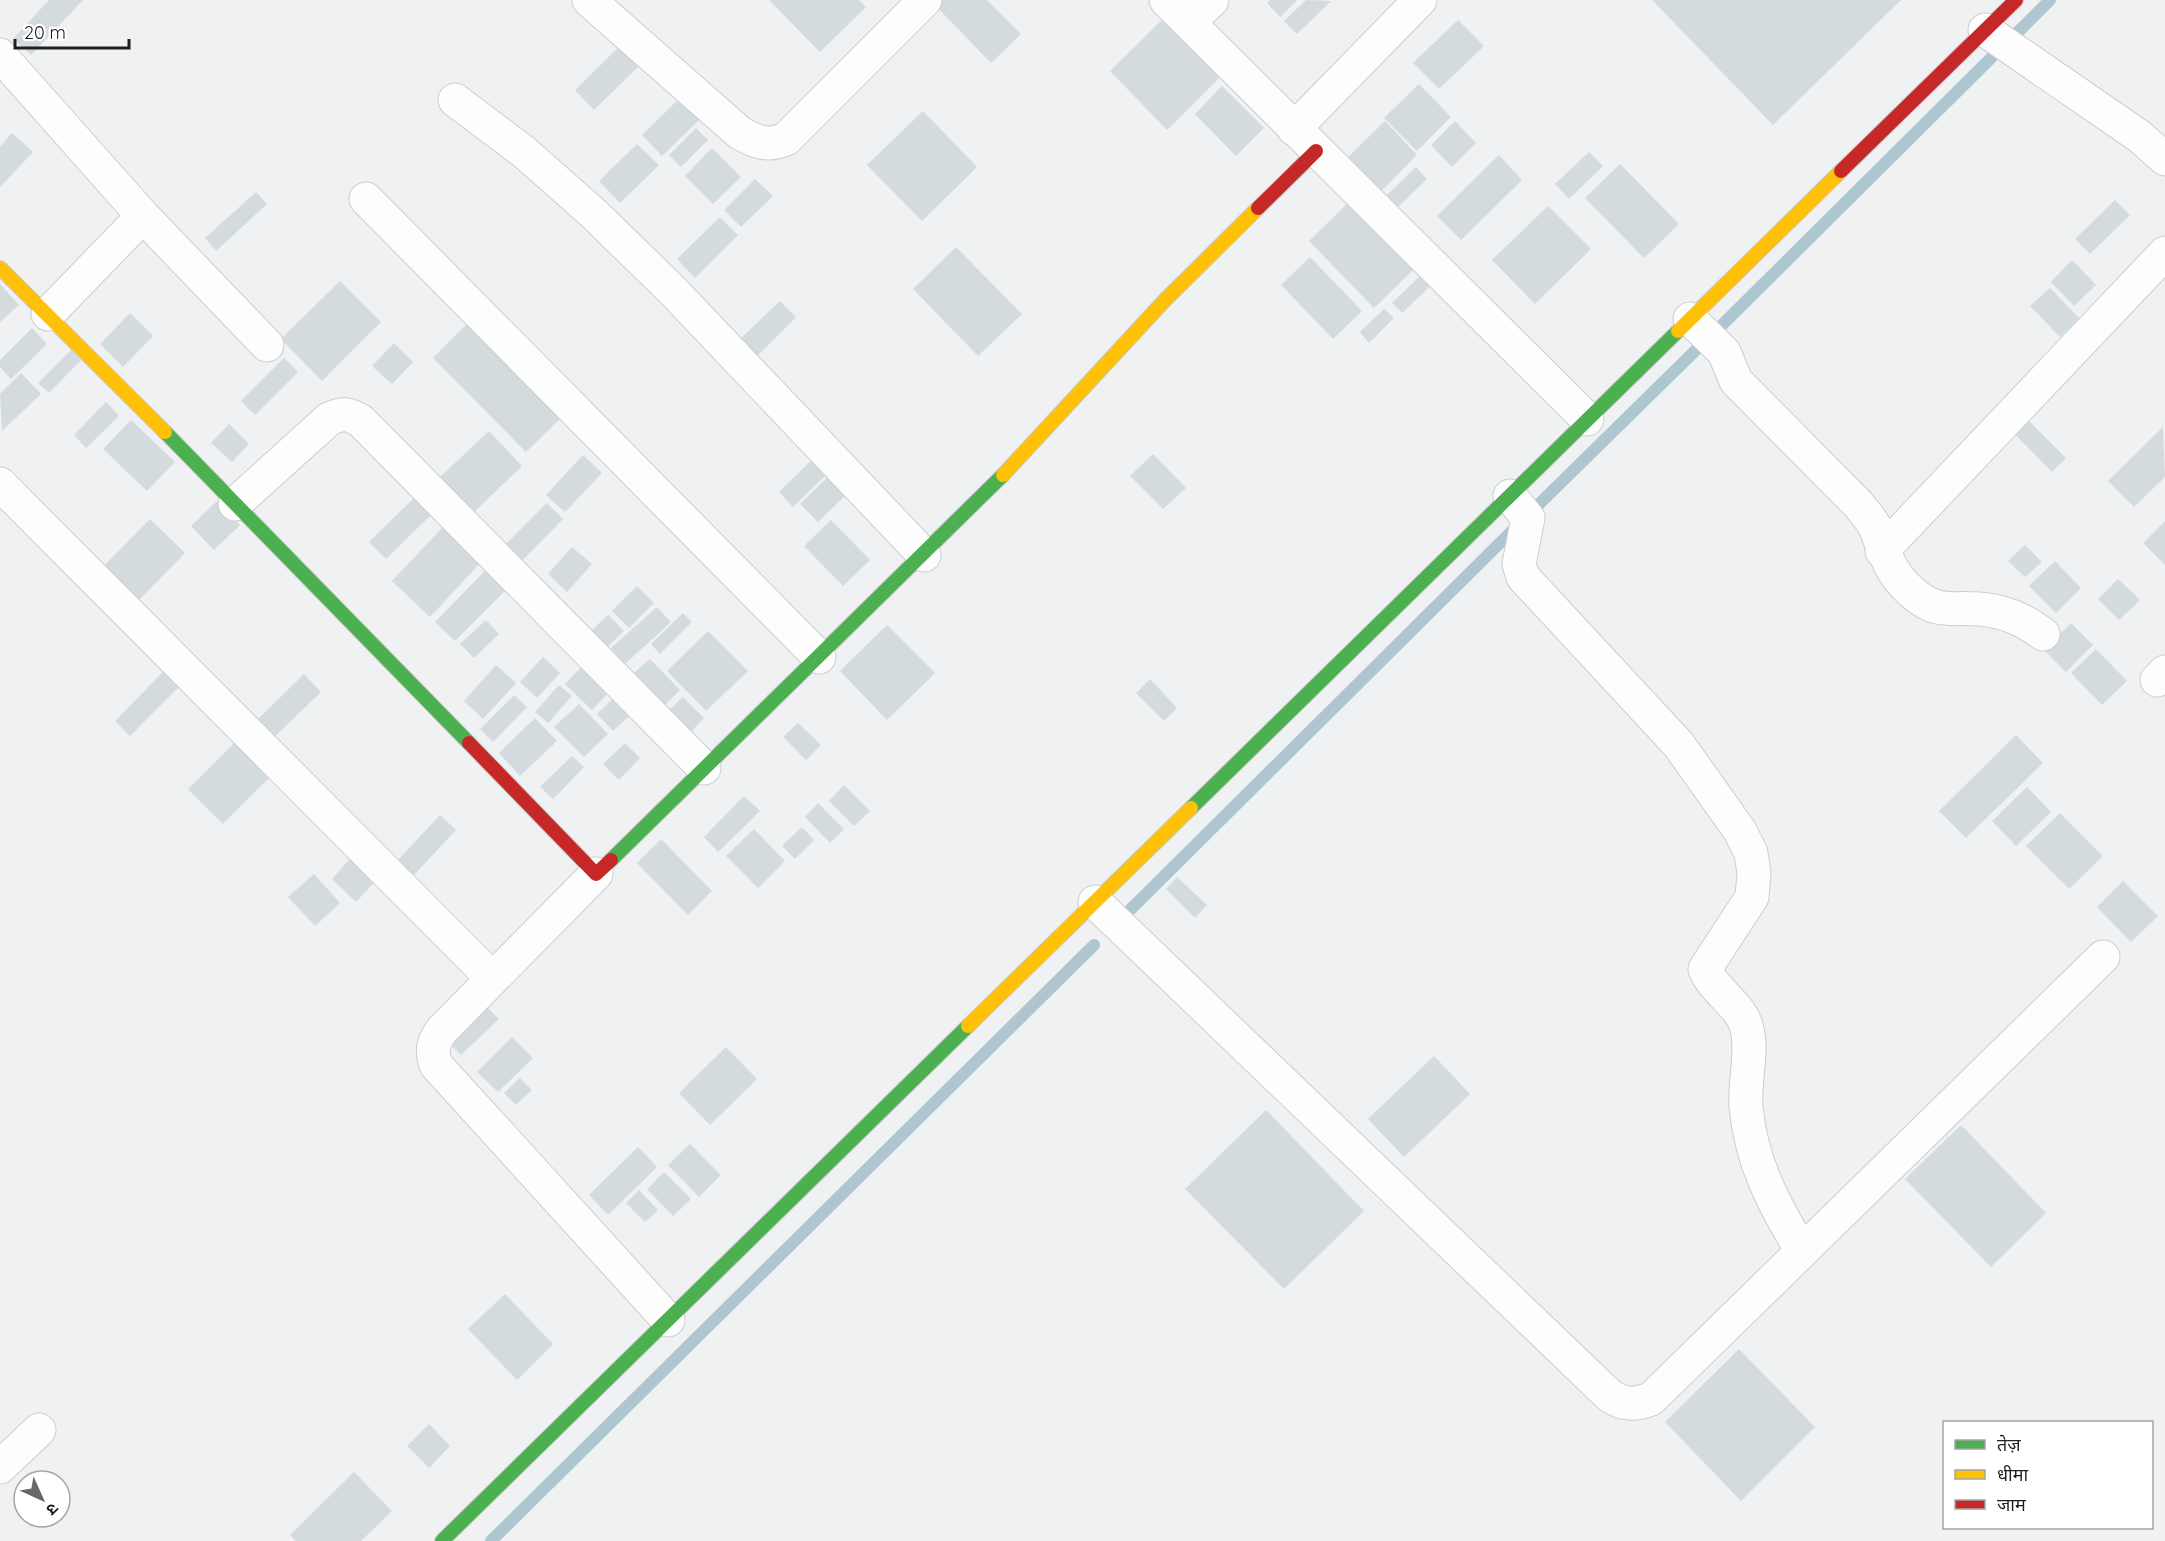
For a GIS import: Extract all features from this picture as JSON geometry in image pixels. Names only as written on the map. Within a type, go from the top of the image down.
[{"type":"street","points":[[589,0],[740,133],[757,142],[774,144],[786,139],[925,0]]},
{"type":"street","points":[[1212,0],[1177,11],[1587,419]]},
{"type":"street","points":[[668,1320],[436,1065],[432,1055],[434,1042],[492,978],[596,874],[924,555],[1024,454],[1165,300],[1305,140],[1420,0]]},
{"type":"street","points":[[442,1541],[2016,0]]},
{"type":"street","points":[[1985,30],[2139,136],[2165,159]]},
{"type":"street","points":[[0,55],[143,216],[267,345]]},
{"type":"street","points":[[455,100],[524,152],[593,213],[673,291],[924,555]]},
{"type":"street","points":[[366,199],[819,657]]},
{"type":"street","points":[[48,314],[143,216]]},
{"type":"street","points":[[1881,550],[2165,252]]},
{"type":"street","points":[[0,268],[235,504],[596,874]]},
{"type":"street","points":[[1690,319],[1724,352],[1736,381],[1858,505],[1874,526],[1881,550],[1893,572],[1914,594],[1932,606],[1951,611],[1977,609],[2004,613],[2028,622],[2043,634]]},
{"type":"street","points":[[235,504],[329,419],[341,413],[351,415],[369,430],[704,768]]},
{"type":"street","points":[[0,484],[492,978]]},
{"type":"street","points":[[1510,496],[1528,518],[1519,564],[1523,577],[1679,745],[1740,831],[1751,853],[1754,873],[1752,897],[1705,969],[1709,979],[1739,1012],[1747,1026],[1749,1041],[1746,1107],[1754,1147],[1764,1185],[1802,1251]]},
{"type":"street","points":[[1095,902],[1610,1396],[1621,1403],[1637,1404],[1650,1399],[2103,957]]},
{"type":"street","points":[[0,1467],[39,1430]]},
{"type":"building","points":[[49,0],[83,0],[31,55],[13,39]]},
{"type":"building","points":[[769,0],[859,0],[866,7],[820,52]]},
{"type":"building","points":[[936,0],[987,0],[1021,34],[991,63],[933,3]]},
{"type":"building","points":[[1270,0],[1297,0],[1280,17],[1267,3]]},
{"type":"building","points":[[1306,0],[1331,1],[1297,34],[1284,21]]},
{"type":"building","points":[[1652,0],[1901,0],[1773,125]]},
{"type":"building","points":[[1166,16],[1223,74],[1167,130],[1110,71]]},
{"type":"building","points":[[1458,20],[1484,46],[1439,89],[1413,63]]},
{"type":"building","points":[[623,43],[642,63],[594,110],[575,90]]},
{"type":"building","points":[[1419,84],[1451,117],[1417,151],[1384,118]]},
{"type":"building","points":[[1222,86],[1264,128],[1236,156],[1195,114]]},
{"type":"building","points":[[683,95],[703,116],[662,156],[642,135]]},
{"type":"building","points":[[923,111],[977,167],[922,221],[867,165]]},
{"type":"building","points":[[1385,121],[1417,155],[1373,199],[1340,165]]},
{"type":"building","points":[[1455,121],[1476,143],[1452,167],[1431,145]]},
{"type":"building","points":[[696,128],[708,140],[681,167],[669,155]]},
{"type":"building","points":[[12,133],[33,152],[0,187],[0,147]]},
{"type":"building","points":[[637,144],[659,165],[620,203],[599,181]]},
{"type":"building","points":[[712,148],[741,177],[713,204],[685,176]]},
{"type":"building","points":[[1589,152],[1603,166],[1569,199],[1555,184]]},
{"type":"building","points":[[1499,155],[1522,180],[1461,240],[1437,216]]},
{"type":"building","points":[[1620,164],[1679,224],[1644,258],[1585,198]]},
{"type":"building","points":[[1416,167],[1427,179],[1396,209],[1384,198]]},
{"type":"building","points":[[755,179],[773,196],[741,227],[724,210]]},
{"type":"building","points":[[256,192],[267,204],[216,251],[205,238]]},
{"type":"building","points":[[2115,200],[2130,215],[2090,254],[2075,239]]},
{"type":"building","points":[[1350,201],[1415,268],[1374,308],[1309,241]]},
{"type":"building","points":[[1548,206],[1591,249],[1535,304],[1492,260]]},
{"type":"building","points":[[720,217],[738,235],[695,278],[677,259]]},
{"type":"building","points":[[956,247],[1022,314],[978,356],[913,289]]},
{"type":"building","points":[[1310,257],[1362,311],[1333,339],[1281,285]]},
{"type":"building","points":[[2072,260],[2096,285],[2074,306],[2051,282]]},
{"type":"building","points":[[1420,276],[1430,286],[1402,313],[1392,303]]},
{"type":"building","points":[[340,281],[381,322],[322,381],[281,339]]},
{"type":"building","points":[[0,284],[19,305],[0,322]]},
{"type":"building","points":[[2050,288],[2079,318],[2060,337],[2030,306]]},
{"type":"building","points":[[780,301],[796,317],[751,362],[734,345]]},
{"type":"building","points":[[1384,309],[1394,318],[1369,343],[1360,332]]},
{"type":"building","points":[[130,313],[153,336],[123,367],[100,344]]},
{"type":"building","points":[[470,321],[563,416],[526,452],[433,358]]},
{"type":"building","points":[[32,328],[47,344],[11,379],[0,367],[0,360]]},
{"type":"building","points":[[394,343],[413,362],[392,384],[372,366]]},
{"type":"building","points":[[71,350],[81,360],[49,393],[38,383]]},
{"type":"building","points":[[284,358],[298,372],[255,415],[241,401]]},
{"type":"building","points":[[21,373],[41,394],[2,431],[0,394]]},
{"type":"building","points":[[106,402],[119,416],[86,448],[74,435]]},
{"type":"building","points":[[2022,414],[2066,458],[2052,472],[2009,428]]},
{"type":"building","points":[[131,420],[175,462],[147,491],[103,449]]},
{"type":"building","points":[[229,424],[249,444],[232,462],[211,443]]},
{"type":"building","points":[[2163,427],[2165,477],[2134,507],[2108,481]]},
{"type":"building","points":[[489,431],[522,466],[473,513],[440,477]]},
{"type":"building","points":[[819,453],[834,467],[793,507],[779,492]]},
{"type":"building","points":[[1153,454],[1186,488],[1163,509],[1130,476]]},
{"type":"building","points":[[583,455],[602,473],[565,512],[546,495]]},
{"type":"building","points":[[831,474],[849,492],[818,522],[800,504]]},
{"type":"building","points":[[418,494],[435,511],[386,559],[369,542]]},
{"type":"building","points":[[217,501],[240,525],[214,550],[191,526]]},
{"type":"building","points":[[547,503],[563,519],[512,571],[495,555]]},
{"type":"building","points":[[150,519],[185,553],[137,602],[102,568]]},
{"type":"building","points":[[831,520],[870,560],[843,586],[804,546]]},
{"type":"building","points":[[2165,521],[2165,565],[2143,543]]},
{"type":"building","points":[[444,526],[482,561],[430,617],[392,581]]},
{"type":"building","points":[[2025,545],[2042,562],[2025,577],[2008,561]]},
{"type":"building","points":[[572,547],[592,564],[567,592],[548,574]]},
{"type":"building","points":[[2055,561],[2081,588],[2056,613],[2029,586]]},
{"type":"building","points":[[485,571],[505,591],[455,641],[435,622]]},
{"type":"building","points":[[2118,579],[2140,600],[2119,620],[2098,599]]},
{"type":"building","points":[[637,586],[654,603],[629,628],[612,611]]},
{"type":"building","points":[[657,607],[671,622],[625,664],[611,648]]},
{"type":"building","points":[[683,613],[692,622],[660,654],[651,644]]},
{"type":"building","points":[[608,615],[624,631],[604,650],[589,633]]},
{"type":"building","points":[[486,620],[499,634],[474,658],[460,644]]},
{"type":"building","points":[[2071,623],[2093,645],[2066,672],[2044,650]]},
{"type":"building","points":[[887,625],[935,673],[887,720],[840,671]]},
{"type":"building","points":[[708,631],[748,671],[706,711],[667,671]]},
{"type":"building","points":[[2096,649],[2127,681],[2102,705],[2071,673]]},
{"type":"building","points":[[543,657],[560,673],[537,698],[520,682]]},
{"type":"building","points":[[589,659],[616,685],[592,710],[565,684]]},
{"type":"building","points":[[650,659],[680,690],[663,707],[632,675]]},
{"type":"building","points":[[496,665],[516,683],[483,719],[464,701]]},
{"type":"building","points":[[164,671],[180,686],[130,736],[115,721]]},
{"type":"building","points":[[304,674],[321,692],[269,742],[252,725]]},
{"type":"building","points":[[1150,679],[1177,708],[1164,721],[1136,693]]},
{"type":"building","points":[[559,685],[572,696],[548,723],[535,712]]},
{"type":"building","points":[[622,690],[638,708],[613,731],[597,714]]},
{"type":"building","points":[[514,695],[527,707],[493,742],[480,729]]},
{"type":"building","points":[[683,697],[704,718],[689,734],[667,712]]},
{"type":"building","points":[[579,704],[608,734],[584,757],[554,727]]},
{"type":"building","points":[[535,718],[557,741],[520,776],[499,753]]},
{"type":"building","points":[[798,723],[821,745],[806,760],[783,737]]},
{"type":"building","points":[[2016,735],[2043,763],[1966,838],[1939,811]]},
{"type":"building","points":[[236,741],[271,776],[223,824],[188,789]]},
{"type":"building","points":[[625,743],[640,758],[619,780],[603,764]]},
{"type":"building","points":[[572,756],[584,767],[553,799],[540,787]]},
{"type":"building","points":[[844,785],[870,811],[854,826],[829,801]]},
{"type":"building","points":[[2027,787],[2051,812],[2016,846],[1992,821]]},
{"type":"building","points":[[744,796],[760,811],[718,852],[704,837]]},
{"type":"building","points":[[818,803],[844,829],[830,843],[805,817]]},
{"type":"building","points":[[2060,813],[2103,856],[2069,889],[2026,846]]},
{"type":"building","points":[[440,815],[456,830],[414,875],[398,860]]},
{"type":"building","points":[[802,827],[814,840],[795,859],[782,846]]},
{"type":"building","points":[[754,829],[785,861],[758,888],[726,856]]},
{"type":"building","points":[[661,839],[712,891],[688,915],[637,863]]},
{"type":"building","points":[[356,852],[381,875],[356,902],[332,879]]},
{"type":"building","points":[[314,874],[340,903],[315,926],[288,897]]},
{"type":"building","points":[[1177,877],[1207,905],[1195,918],[1166,889]]},
{"type":"building","points":[[2123,881],[2158,916],[2131,942],[2097,907]]},
{"type":"building","points":[[481,1001],[499,1019],[461,1055],[444,1038]]},
{"type":"building","points":[[512,1037],[533,1058],[498,1092],[477,1072]]},
{"type":"building","points":[[726,1047],[757,1079],[710,1125],[679,1093]]},
{"type":"building","points":[[1434,1056],[1470,1094],[1404,1157],[1368,1119]]},
{"type":"building","points":[[520,1078],[532,1090],[516,1105],[504,1093]]},
{"type":"building","points":[[1266,1110],[1364,1211],[1284,1289],[1185,1189]]},
{"type":"building","points":[[1961,1125],[2046,1213],[1991,1267],[1905,1179]]},
{"type":"building","points":[[690,1144],[721,1175],[699,1197],[668,1165]]},
{"type":"building","points":[[638,1147],[657,1167],[608,1215],[589,1195]]},
{"type":"building","points":[[664,1172],[691,1199],[673,1216],[647,1189]]},
{"type":"building","points":[[639,1190],[658,1210],[645,1222],[626,1203]]},
{"type":"building","points":[[505,1294],[553,1344],[517,1380],[468,1329]]},
{"type":"building","points":[[1739,1349],[1815,1427],[1741,1501],[1665,1422]]},
{"type":"building","points":[[429,1424],[450,1446],[429,1468],[407,1446]]},
{"type":"building","points":[[354,1472],[392,1511],[361,1541],[296,1541],[290,1535]]},
{"type":"waterway","points":[[2016,34],[2050,0]]},
{"type":"waterway","points":[[1715,332],[1992,57]]},
{"type":"waterway","points":[[1534,509],[1700,346]]},
{"type":"waterway","points":[[1130,910],[1519,524]]},
{"type":"waterway","points":[[491,1541],[1094,945]]},
{"type":"traffic: fast","points":[[1191,808],[1678,331]]},
{"type":"traffic: fast","points":[[165,432],[469,743]]},
{"type":"traffic: fast","points":[[611,860],[1003,475]]},
{"type":"traffic: fast","points":[[442,1541],[968,1026]]},
{"type":"traffic: slow","points":[[1678,331],[1841,171]]},
{"type":"traffic: slow","points":[[1003,475],[1165,300],[1258,208]]},
{"type":"traffic: slow","points":[[0,268],[165,432]]},
{"type":"traffic: slow","points":[[968,1026],[1191,808]]},
{"type":"traffic: jam","points":[[1841,171],[2016,0]]},
{"type":"traffic: jam","points":[[1258,208],[1316,151]]},
{"type":"traffic: jam","points":[[469,743],[596,874],[611,860]]}]
